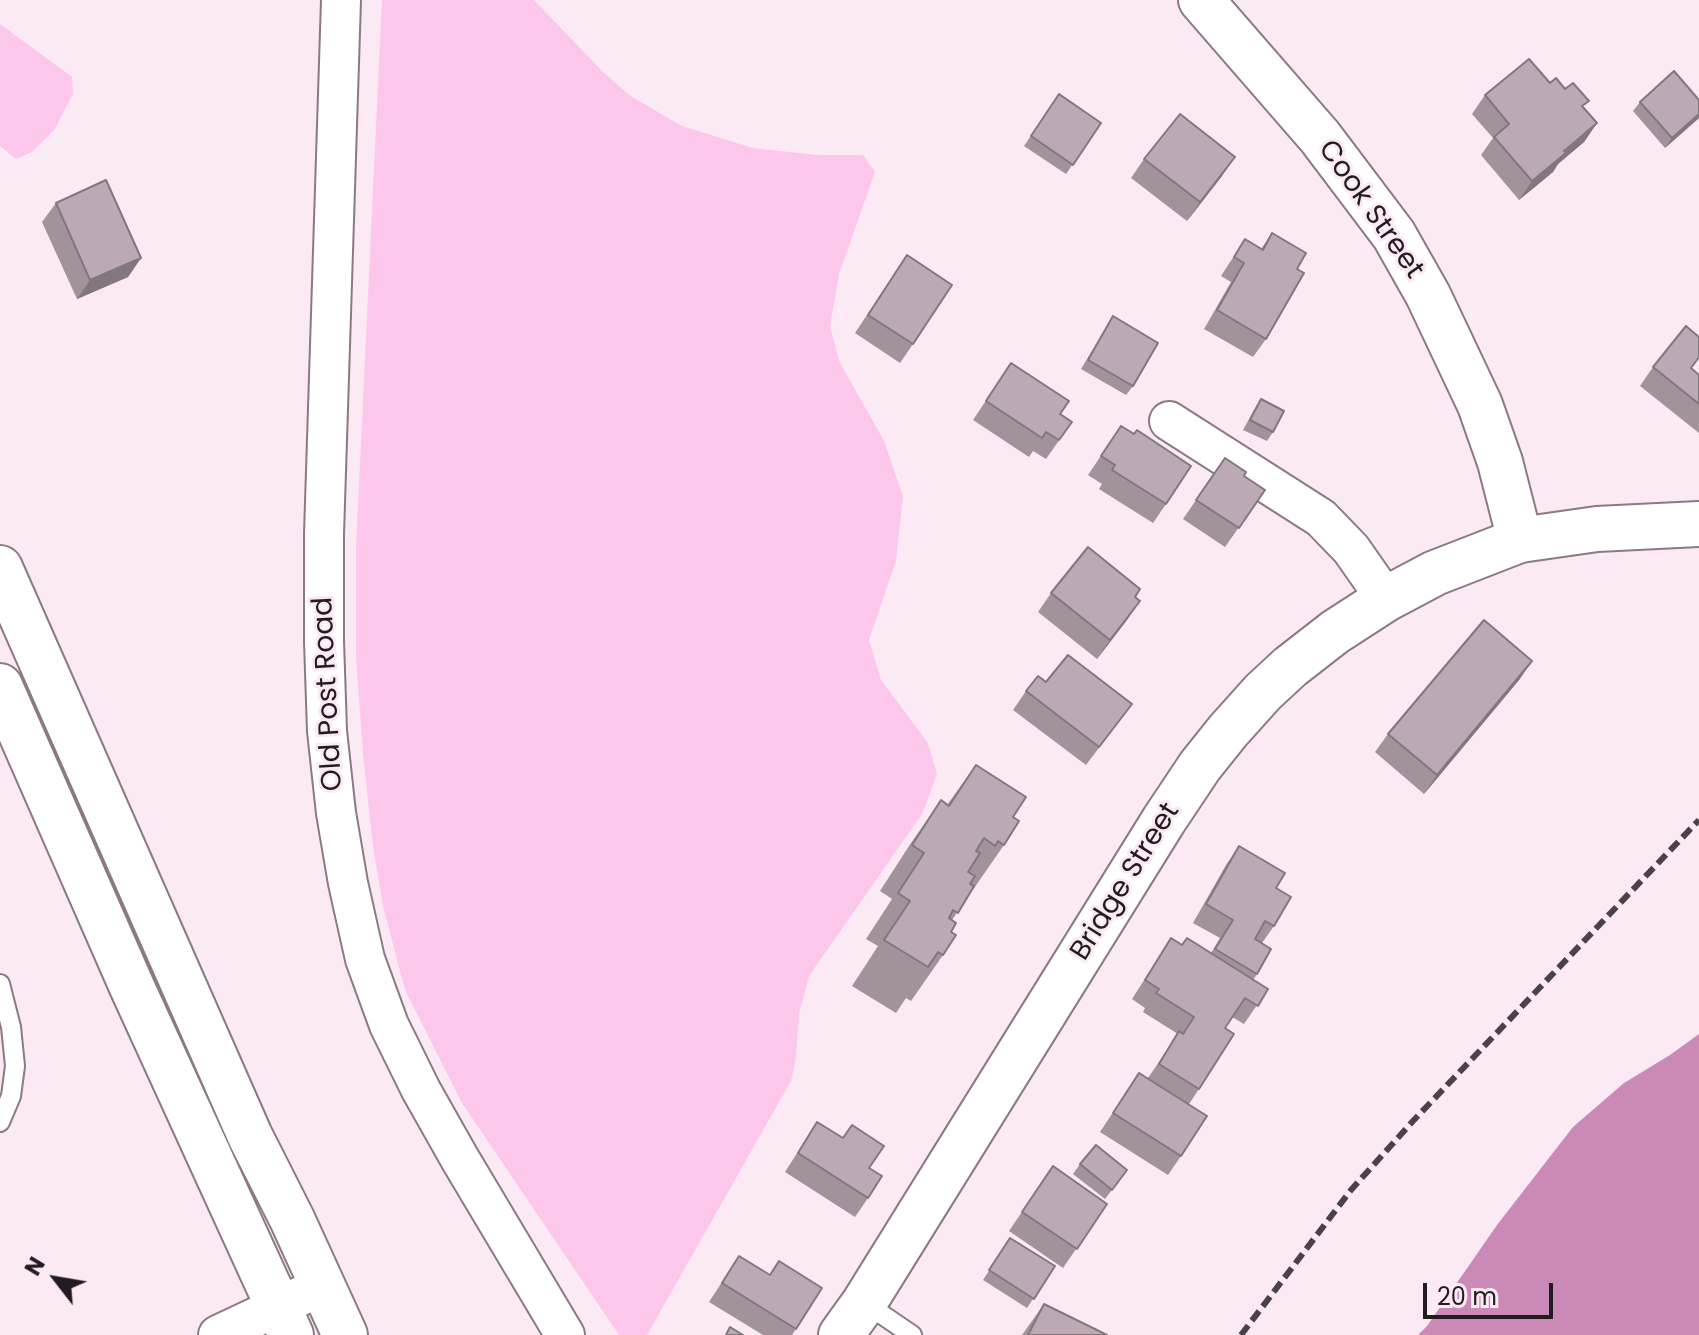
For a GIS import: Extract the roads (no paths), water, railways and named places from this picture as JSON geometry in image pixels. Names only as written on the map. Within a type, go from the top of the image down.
[{"type":"main road","name":"Cook Street","points":[[1201,0],[1320,137],[1394,235],[1428,295],[1480,405],[1500,462],[1520,540]]},
{"type":"main road","name":"Bridge Street","points":[[852,1319],[1164,820],[1200,766],[1263,692],[1335,632],[1386,599],[1435,573],[1520,540],[1597,529],[1699,524]]},
{"type":"main road","points":[[0,568],[250,1136],[345,1335]]},
{"type":"main road","points":[[0,686],[284,1321]]},
{"type":"street","name":"Old Post Road","points":[[341,0],[324,534],[327,731],[336,813],[365,959],[389,1025],[460,1159],[565,1335]]},
{"type":"street","points":[[1169,421],[1321,518],[1351,549],[1386,599]]},
{"type":"street","points":[[218,1335],[284,1321],[322,1286]]},
{"type":"lane","points":[[0,984],[11,1027],[15,1066],[11,1096],[0,1122]]},
{"type":"lane","points":[[852,1319],[912,1335]]},
{"type":"railway","points":[[1241,1335],[1351,1190],[1699,820]]}]
